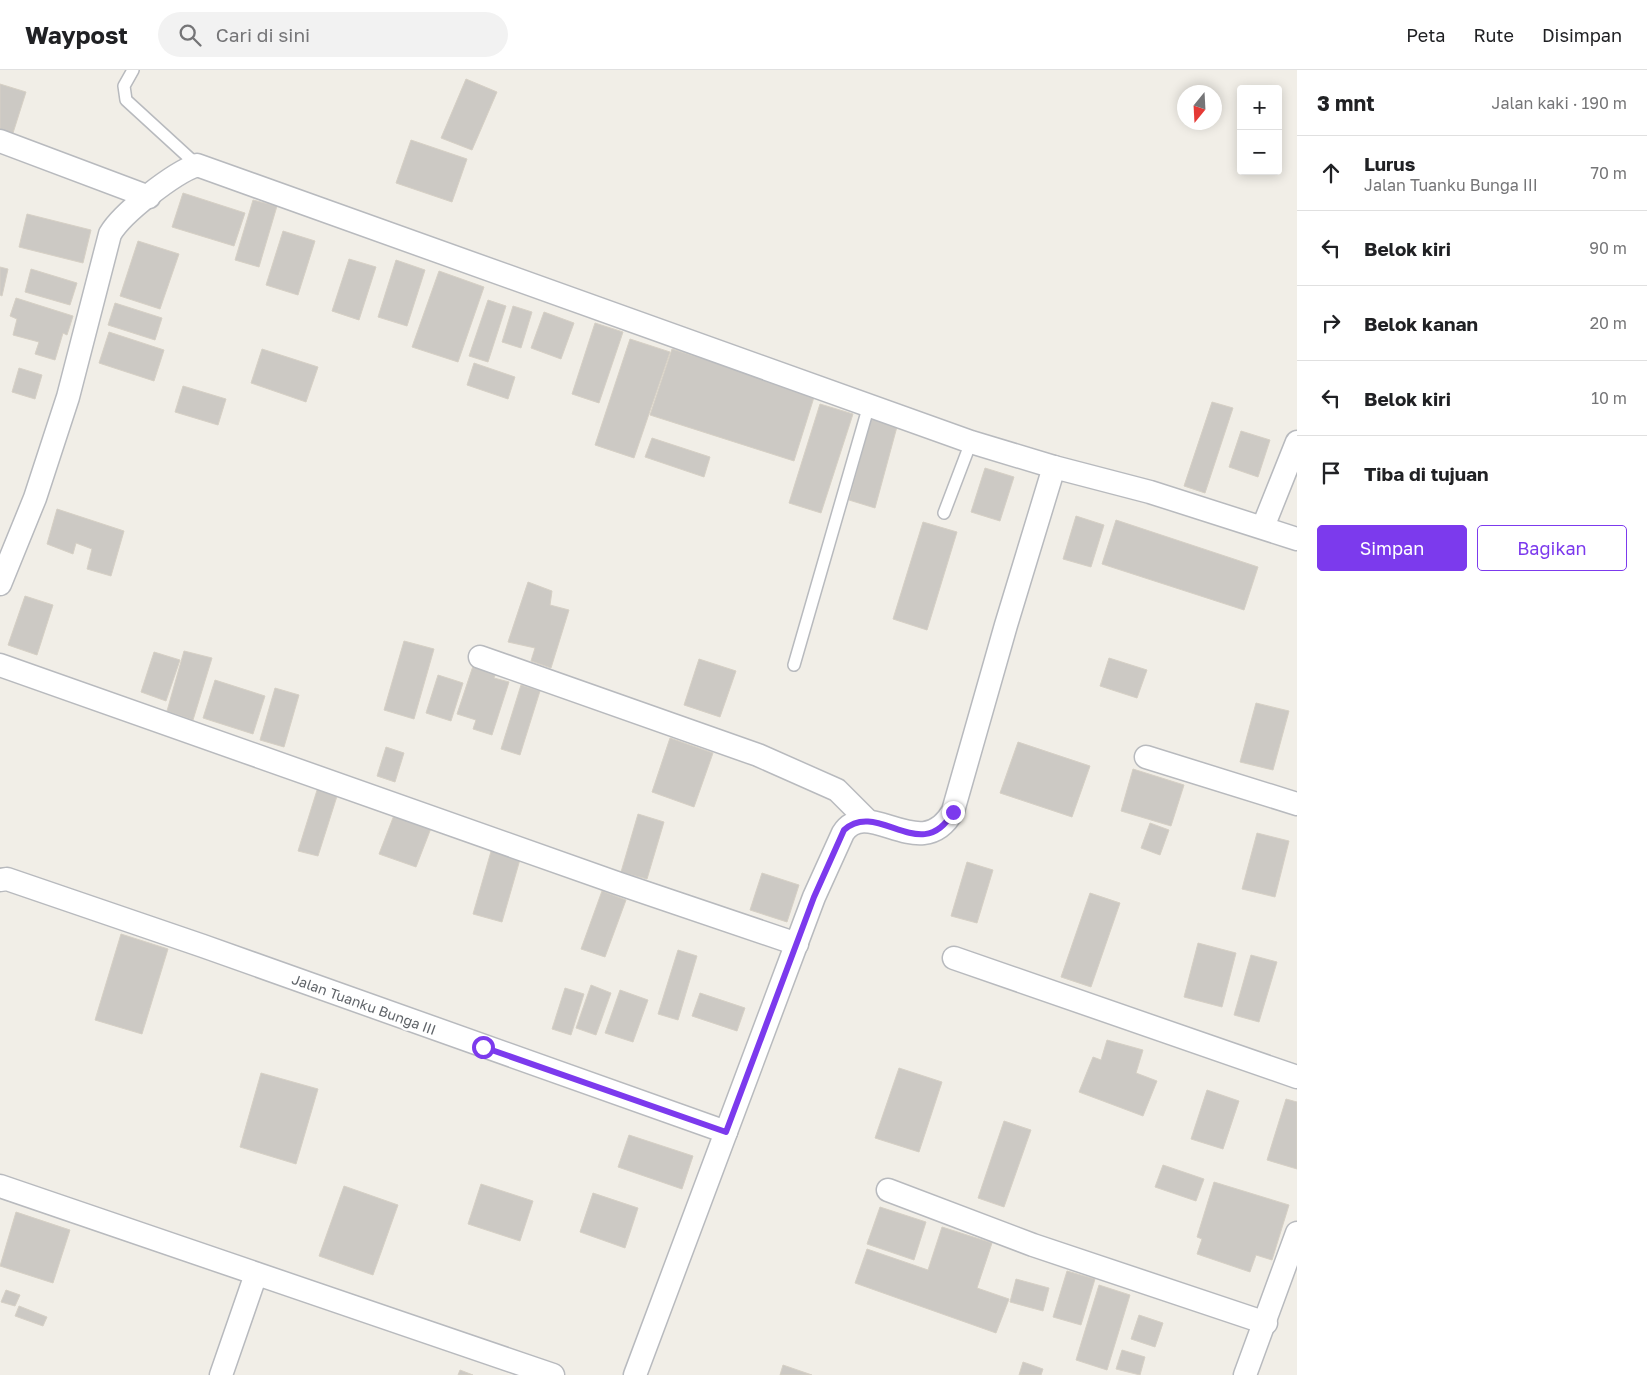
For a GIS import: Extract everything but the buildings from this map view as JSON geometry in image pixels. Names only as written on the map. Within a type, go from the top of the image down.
[{"type":"street","points":[[0,141],[149,197]]},
{"type":"street","points":[[0,584],[35,498],[68,397],[110,234],[120,221],[149,197],[186,168],[197,164],[971,442],[1054,467],[1150,492],[1297,539]]},
{"type":"street","points":[[1262,527],[1297,442]]},
{"type":"street","points":[[480,657],[758,755],[802,773],[837,790],[867,820],[915,834],[934,833],[941,828],[953,812],[1008,616],[1054,467]]},
{"type":"street","points":[[0,665],[616,883],[797,944]]},
{"type":"street","points":[[1146,757],[1297,804]]},
{"type":"street","points":[[635,1375],[831,855],[842,833],[848,827],[867,820]]},
{"type":"street","name":"Jalan Tuanku Bunga III","points":[[0,880],[7,879],[203,946],[726,1132]]},
{"type":"street","points":[[954,958],[1297,1077]]},
{"type":"street","points":[[0,1186],[553,1375]]},
{"type":"street","points":[[888,1190],[1033,1245],[1266,1323]]},
{"type":"street","points":[[1246,1375],[1297,1233]]},
{"type":"street","points":[[222,1375],[256,1274]]},
{"type":"lane","points":[[133,70],[124,86],[126,100],[197,164]]},
{"type":"lane","points":[[794,665],[869,405]]},
{"type":"lane","points":[[944,513],[971,442]]},
{"type":"route","points":[[483,1047],[726,1132],[814,897],[831,855],[844,830],[867,820],[915,834],[934,833],[948,821],[953,812]]}]
